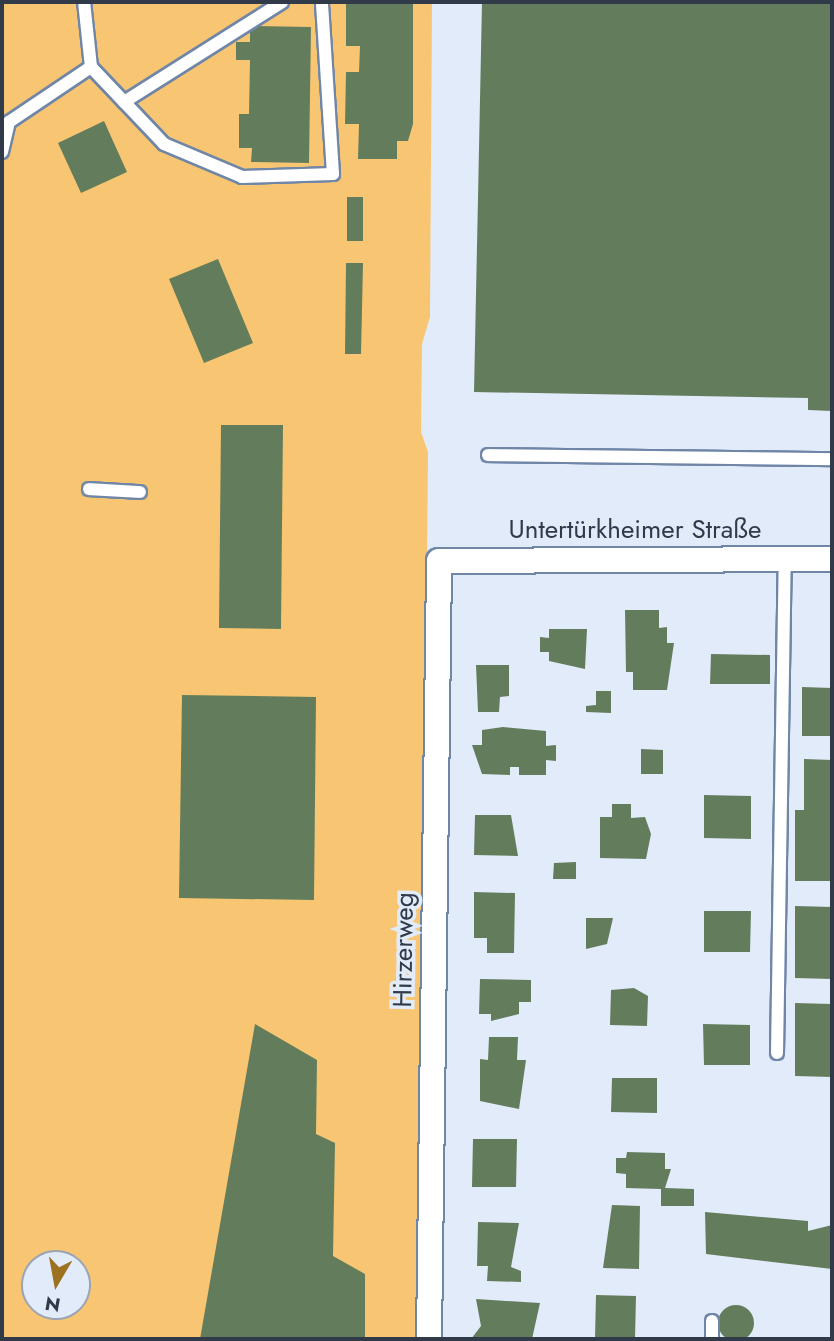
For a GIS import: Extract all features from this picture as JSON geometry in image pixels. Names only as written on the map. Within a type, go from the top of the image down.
[{"type":"street","name":"Untertürkheimer Straße","points":[[439,561],[832,559]]},
{"type":"street","name":"Hirzerweg","points":[[429,1339],[439,561]]},
{"type":"lane","points":[[84,2],[91,67],[164,144],[242,177],[333,174],[322,2]]},
{"type":"lane","points":[[124,102],[282,2]]},
{"type":"lane","points":[[2,152],[9,122],[91,67]]},
{"type":"lane","points":[[488,455],[832,459]]},
{"type":"lane","points":[[89,489],[140,492]]},
{"type":"lane","points":[[777,1053],[785,560]]},
{"type":"lane","points":[[712,1321],[712,1339]]},
{"type":"shaded area","points":[[2,2],[432,2],[430,317],[422,344],[421,432],[428,452],[420,1339],[2,1339]]},
{"type":"building","points":[[346,2],[413,2],[413,124],[408,141],[397,141],[397,159],[358,159],[359,124],[345,124],[346,72],[359,72],[360,46],[346,46]]},
{"type":"building","points":[[482,2],[832,2],[832,411],[808,410],[808,398],[474,392]]},
{"type":"building","points":[[250,26],[311,27],[309,163],[251,162],[252,148],[239,148],[239,114],[249,114],[250,60],[236,60],[236,42],[250,42]]},
{"type":"building","points":[[104,121],[127,172],[81,193],[58,143]]},
{"type":"building","points":[[347,197],[363,197],[363,241],[347,241]]},
{"type":"building","points":[[218,259],[253,343],[204,363],[169,279]]},
{"type":"building","points":[[346,263],[363,263],[361,354],[345,354]]},
{"type":"building","points":[[221,425],[283,425],[281,629],[219,628]]},
{"type":"building","points":[[625,610],[659,610],[659,628],[667,627],[667,643],[674,643],[667,690],[633,690],[633,672],[626,672]]},
{"type":"building","points":[[549,629],[587,629],[585,669],[549,661],[549,652],[540,652],[540,637],[549,638]]},
{"type":"building","points":[[711,654],[770,655],[770,684],[710,684]]},
{"type":"building","points":[[476,665],[509,665],[509,696],[500,697],[499,712],[478,712]]},
{"type":"building","points":[[802,687],[832,688],[832,736],[802,736]]},
{"type":"building","points":[[596,691],[611,691],[611,713],[586,712],[586,706],[596,705]]},
{"type":"building","points":[[182,695],[316,697],[314,900],[179,898]]},
{"type":"building","points":[[503,727],[546,731],[546,746],[556,745],[556,761],[546,760],[546,775],[519,775],[519,767],[510,767],[510,775],[482,774],[472,745],[482,745],[482,730]]},
{"type":"building","points":[[641,749],[663,750],[663,774],[641,774]]},
{"type":"building","points":[[804,759],[832,760],[832,881],[795,881],[795,810],[804,810]]},
{"type":"building","points":[[704,795],[751,796],[751,839],[704,838]]},
{"type":"building","points":[[612,804],[631,804],[631,818],[645,817],[651,834],[646,859],[600,858],[600,817],[612,817]]},
{"type":"building","points":[[475,815],[511,815],[518,856],[474,855]]},
{"type":"building","points":[[576,862],[576,879],[553,879],[554,863]]},
{"type":"building","points":[[474,892],[515,893],[514,953],[487,953],[487,938],[474,938]]},
{"type":"building","points":[[795,906],[832,907],[832,979],[795,978]]},
{"type":"building","points":[[704,911],[751,911],[750,952],[704,952]]},
{"type":"building","points":[[586,918],[613,918],[607,944],[586,949]]},
{"type":"building","points":[[480,979],[531,980],[531,1002],[519,1002],[519,1014],[491,1021],[491,1014],[479,1014]]},
{"type":"building","points":[[634,988],[648,996],[647,1026],[610,1025],[611,990]]},
{"type":"building","points":[[795,1003],[832,1004],[832,1077],[795,1076]]},
{"type":"building","points":[[255,1024],[317,1060],[316,1134],[335,1143],[333,1256],[365,1274],[365,1339],[200,1339]]},
{"type":"building","points":[[703,1024],[750,1025],[750,1065],[704,1065]]},
{"type":"building","points":[[489,1037],[518,1037],[517,1060],[526,1060],[519,1109],[480,1101],[480,1059],[488,1060]]},
{"type":"building","points":[[612,1078],[657,1078],[657,1113],[611,1112]]},
{"type":"building","points":[[473,1139],[517,1139],[516,1187],[472,1187]]},
{"type":"building","points":[[627,1152],[665,1153],[665,1169],[671,1169],[665,1188],[694,1189],[694,1206],[661,1206],[661,1189],[626,1188],[626,1174],[616,1173],[616,1158],[626,1158]]},
{"type":"building","points":[[612,1205],[640,1206],[639,1269],[603,1268]]},
{"type":"building","points":[[705,1212],[808,1221],[808,1231],[832,1225],[832,1269],[706,1254]]},
{"type":"building","points":[[478,1222],[519,1223],[511,1267],[521,1271],[521,1282],[487,1281],[488,1266],[477,1266]]},
{"type":"building","points":[[596,1295],[636,1296],[635,1339],[595,1339]]},
{"type":"building","points":[[476,1299],[540,1303],[532,1339],[471,1339],[481,1326]]},
{"type":"building","points":[[736,1305],[748,1311],[754,1323],[748,1335],[736,1341],[724,1335],[718,1323],[724,1311]]}]
